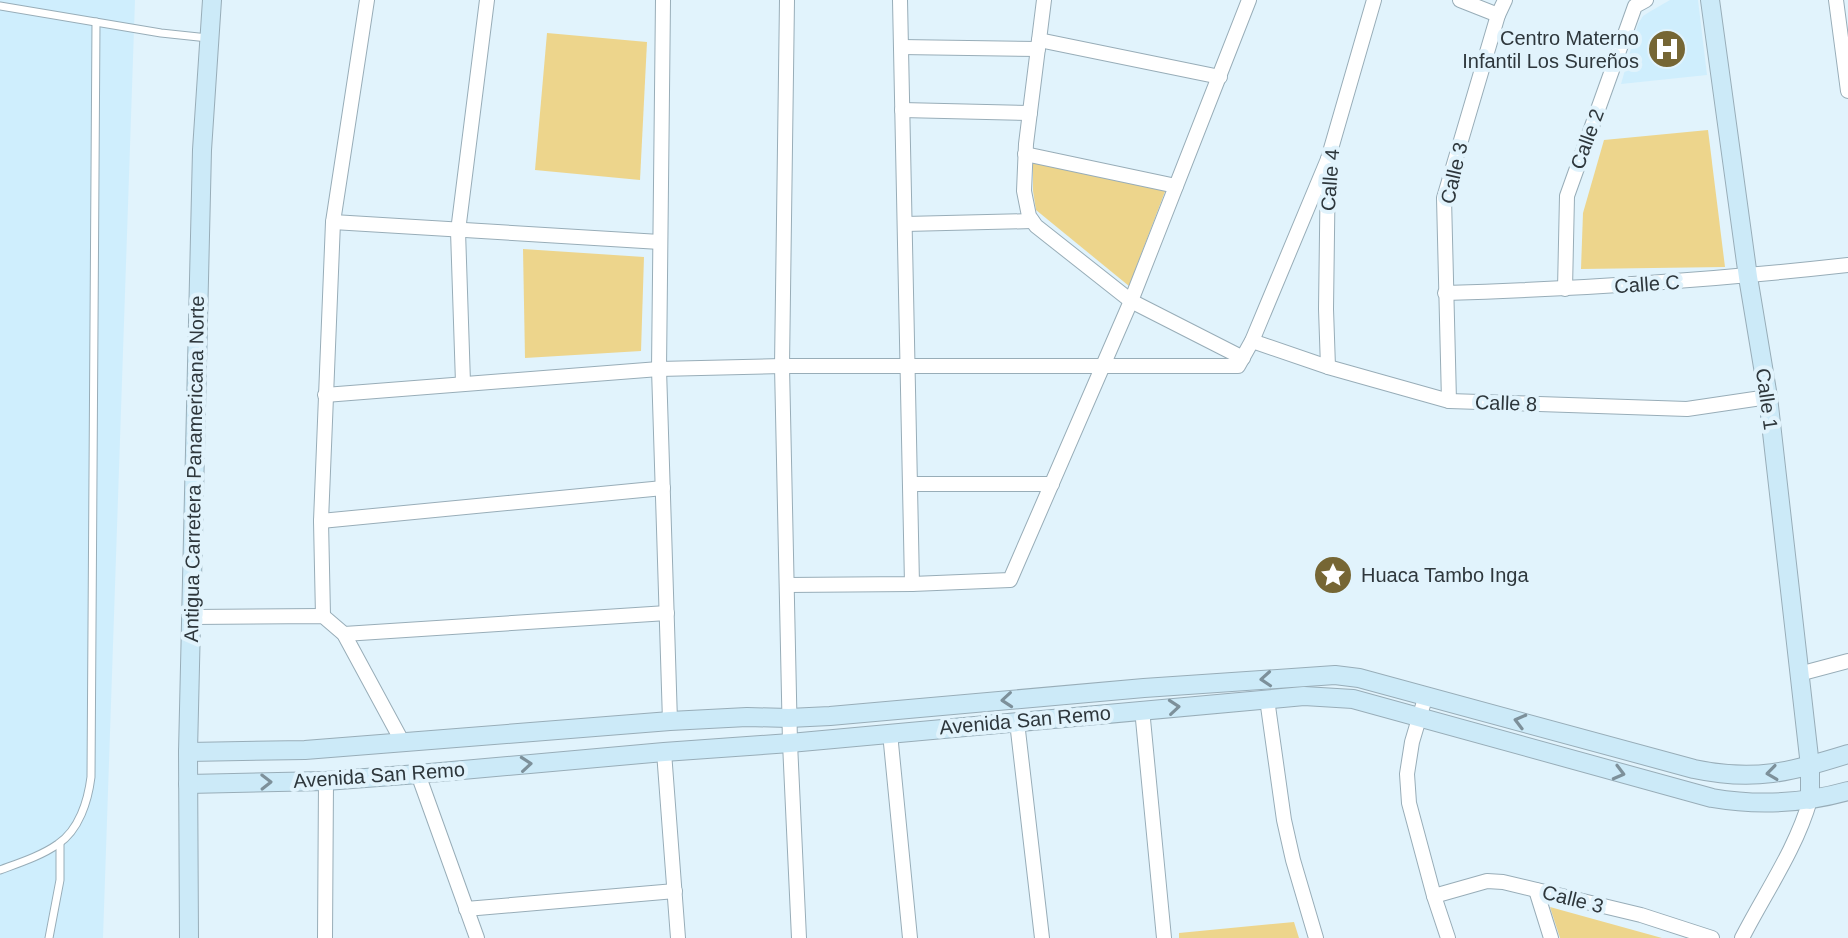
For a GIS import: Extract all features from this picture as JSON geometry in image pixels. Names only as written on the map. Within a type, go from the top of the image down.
[{"type":"main road","name":"Antigua Carretera Panamericana Norte","points":[[189,938],[188,752],[202,150],[212,0]]},
{"type":"main road","name":"Calle 1","points":[[1710,0],[1748,277],[1768,397],[1810,766],[1810,800]]},
{"type":"main road","name":"Avenida San Remo","points":[[188,752],[305,750],[670,721],[830,716],[1320,676],[1359,678],[1719,774],[1747,776],[1779,773],[1848,754]]},
{"type":"main road","name":"Avenida San Remo","points":[[188,784],[326,781],[418,774],[1142,709],[1332,696],[1353,699],[1712,798],[1743,803],[1776,803],[1810,800],[1848,791]]},
{"type":"street","points":[[323,616],[321,521],[333,222],[367,0]]},
{"type":"street","points":[[463,383],[458,231],[487,0]]},
{"type":"street","points":[[663,0],[659,369],[670,721]]},
{"type":"street","points":[[787,0],[782,366],[789,718],[799,938]]},
{"type":"street","points":[[900,0],[912,584]]},
{"type":"street","points":[[1044,0],[1025,154],[1024,191],[1029,216],[1036,226],[1131,301],[1243,358]]},
{"type":"street","points":[[787,585],[1010,580],[1131,301],[1249,0]]},
{"type":"street","name":"Calle 4","points":[[1328,367],[1328,159],[1374,0]]},
{"type":"street","points":[[1460,0],[1498,15]]},
{"type":"street","name":"Calle 3","points":[[1449,401],[1444,198],[1505,0]]},
{"type":"street","name":"Calle 2","points":[[1565,289],[1567,196],[1635,6],[1646,0]]},
{"type":"street","points":[[1836,0],[1848,91]]},
{"type":"street","points":[[901,47],[1039,44],[1220,77]]},
{"type":"street","points":[[902,110],[1030,113]]},
{"type":"street","points":[[1025,154],[1176,186]]},
{"type":"street","points":[[325,395],[659,369],[1238,366],[1252,341],[1328,159]]},
{"type":"street","points":[[905,224],[1032,221]]},
{"type":"street","points":[[333,222],[660,242]]},
{"type":"street","name":"Calle C","points":[[1445,293],[1748,277],[1848,265]]},
{"type":"street","name":"Calle 8","points":[[1252,341],[1328,367],[1449,401],[1687,409],[1768,397]]},
{"type":"street","points":[[910,484],[1052,484]]},
{"type":"street","points":[[321,521],[663,488]]},
{"type":"street","points":[[344,634],[667,613]]},
{"type":"street","points":[[191,617],[323,616],[344,634],[403,743]]},
{"type":"street","points":[[1799,674],[1848,661]]},
{"type":"street","points":[[1426,695],[1412,742],[1407,774],[1409,803],[1448,938]]},
{"type":"street","points":[[1267,699],[1284,820],[1316,938]]},
{"type":"street","points":[[1142,709],[1164,938]]},
{"type":"street","points":[[1017,722],[1042,938]]},
{"type":"street","points":[[890,733],[910,938]]},
{"type":"street","points":[[664,752],[678,938]]},
{"type":"street","points":[[418,774],[477,938]]},
{"type":"street","points":[[325,938],[326,781]]},
{"type":"street","points":[[1742,938],[1786,856],[1810,800]]},
{"type":"street","name":"Calle 3","points":[[1434,896],[1487,881],[1503,882],[1641,915],[1712,938]]},
{"type":"street","points":[[1536,890],[1551,938]]},
{"type":"street","points":[[466,909],[675,891]]},
{"type":"lane","points":[[0,6],[208,38]]},
{"type":"lane","points":[[0,870],[60,844],[77,823],[89,794],[91,777],[96,22]]},
{"type":"lane","points":[[49,938],[60,880],[60,844]]},
{"type":"shaded area","points":[[0,0],[135,0],[103,938],[0,938]]},
{"type":"shaded area","name":"Centro Materno Infantil Los Sureños","points":[[1670,0],[1698,0],[1707,75],[1621,84],[1638,24],[1643,16]]},
{"type":"shaded area","points":[[547,33],[647,42],[640,180],[535,170]]},
{"type":"shaded area","points":[[1708,130],[1725,267],[1581,269],[1583,213],[1604,140]]},
{"type":"shaded area","points":[[1033,160],[1166,189],[1129,286],[1036,210]]},
{"type":"shaded area","points":[[523,249],[644,257],[641,351],[525,358]]},
{"type":"shaded area","points":[[1550,907],[1662,938],[1560,938]]},
{"type":"shaded area","points":[[1294,922],[1299,938],[1179,938],[1179,933]]},
{"type":"place","name":"Centro Materno Infantil Los Sureños","points":[[1667,49]]},
{"type":"place","name":"Huaca Tambo Inga","points":[[1333,575]]}]
